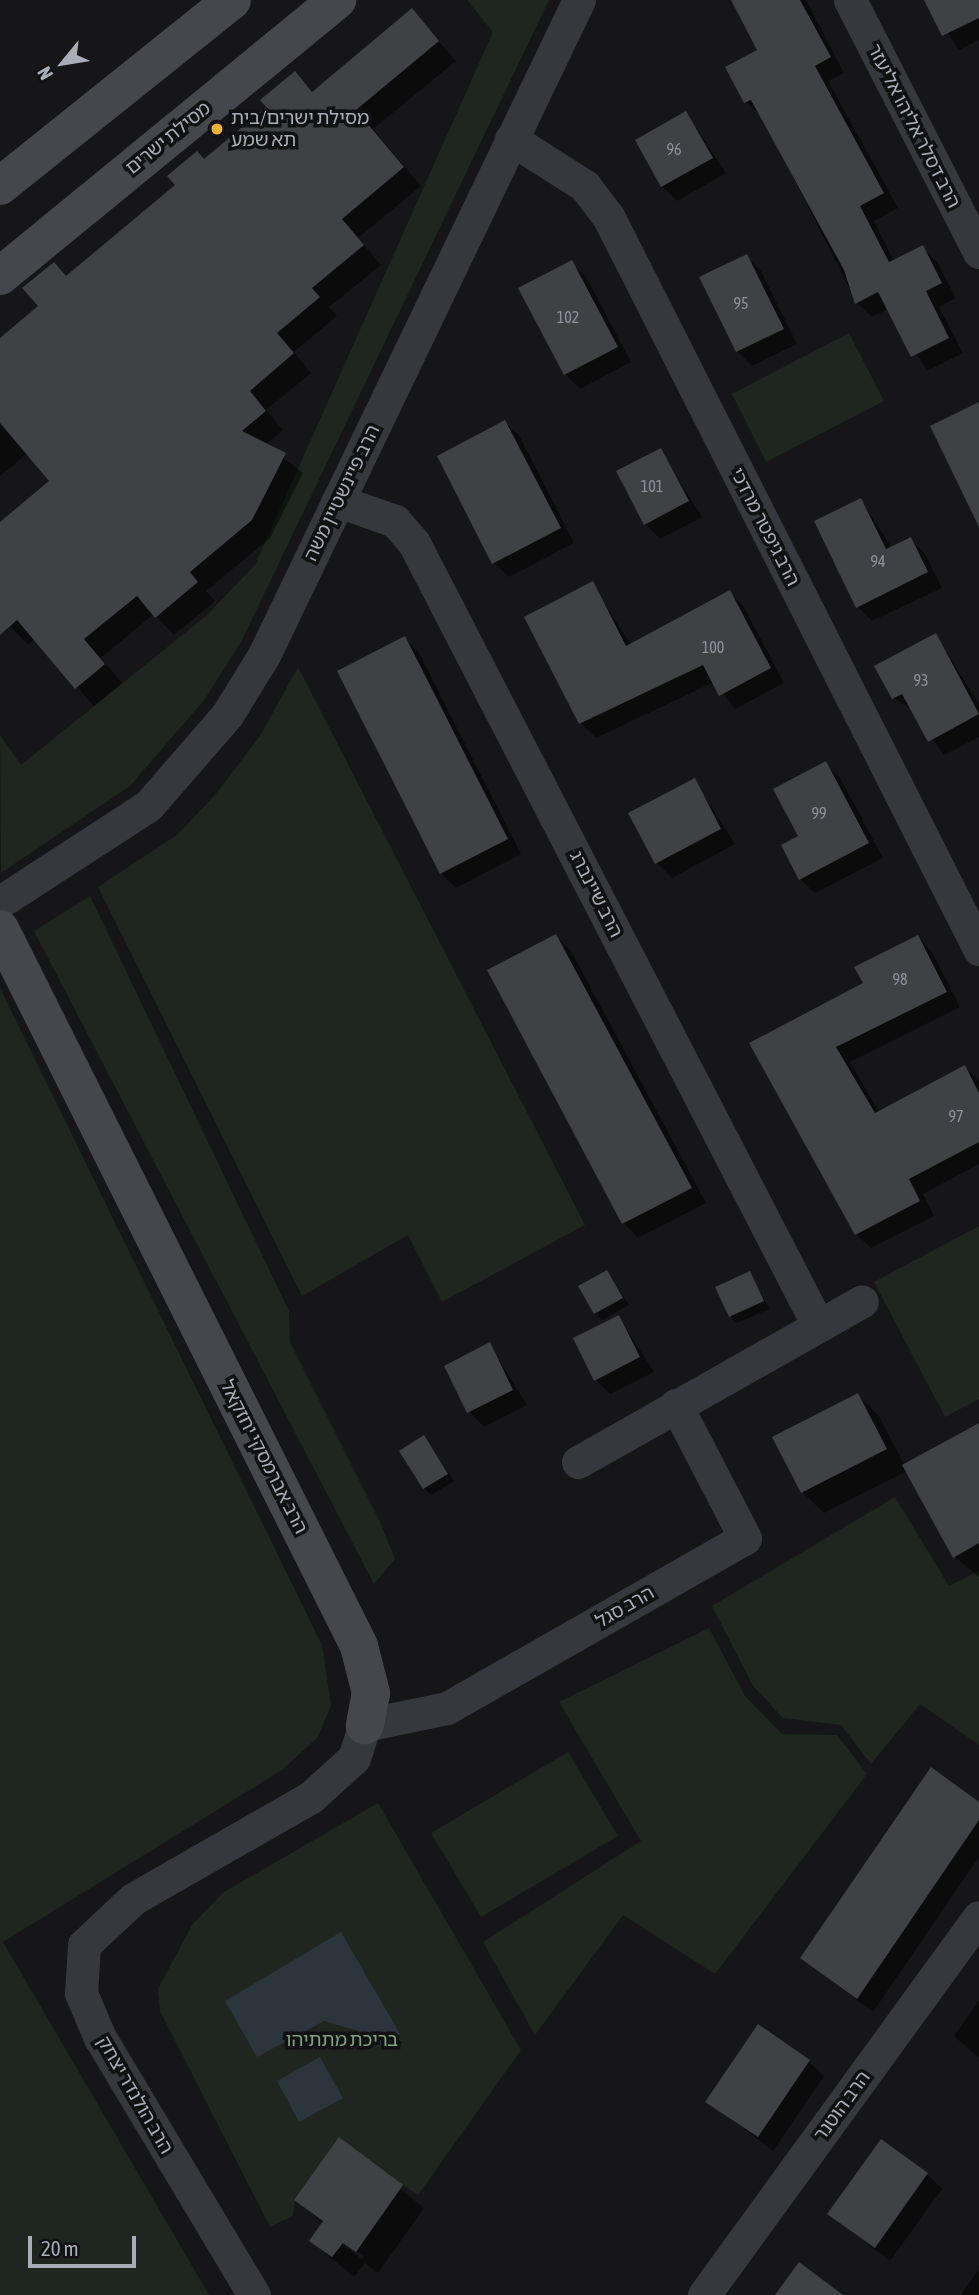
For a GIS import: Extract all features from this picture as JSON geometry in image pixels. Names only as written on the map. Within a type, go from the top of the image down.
[{"type":"street","points":[[0,186],[232,0]]},
{"type":"street","name":"מסילת ישרים","points":[[0,276],[337,0]]},
{"type":"street","name":"הרב פיינשטיין משה","points":[[0,902],[104,839],[148,806],[187,764],[264,655],[579,0]]},
{"type":"street","name":"הרב דסלר אליהו אליעזר","points":[[850,0],[979,252]]},
{"type":"street","name":"הרב גיפטר מרדכי","points":[[511,139],[585,186],[608,216],[979,949]]},
{"type":"street","name":"הרב שיינברג","points":[[338,500],[394,521],[414,543],[818,1325]]},
{"type":"street","name":"הרב אברמסקי יחזקאל","points":[[0,929],[359,1646],[370,1693],[365,1725],[355,1758],[311,1797],[133,1899]]},
{"type":"street","points":[[578,1462],[862,1301]]},
{"type":"street","name":"הרב סגל","points":[[365,1725],[447,1708],[745,1538],[676,1405]]},
{"type":"street","name":"הרב הולנדר יצחק","points":[[133,1899],[84,1945],[81,1993],[100,2038],[254,2295]]},
{"type":"street","name":"הרב הוטנר","points":[[704,2295],[979,1917]]},
{"type":"green space","points":[[467,0],[549,0],[241,642],[205,699],[130,786],[1,873],[0,735],[21,765],[206,616],[255,565],[493,32]]},
{"type":"green space","points":[[849,333],[884,401],[766,462],[732,394]]},
{"type":"green space","points":[[298,667],[585,1225],[442,1302],[408,1235],[302,1296],[98,887],[177,835],[215,795],[260,736]]},
{"type":"green space","points":[[90,896],[289,1311],[290,1342],[380,1522],[395,1559],[374,1584],[34,931]]},
{"type":"green space","points":[[0,988],[322,1645],[331,1705],[318,1737],[282,1770],[3,1942],[209,2295],[0,2295]]},
{"type":"green space","points":[[979,1226],[979,1399],[945,1417],[874,1282]]},
{"type":"green space","points":[[895,1497],[949,1586],[979,1571],[979,1745],[920,1704],[871,1764],[841,1725],[783,1718],[753,1686],[712,1606]]},
{"type":"green space","points":[[709,1628],[745,1696],[782,1734],[837,1735],[867,1774],[715,1974],[623,1915],[535,2035],[483,1942],[641,1841],[559,1702]]},
{"type":"green space","points":[[568,1752],[618,1836],[481,1917],[431,1833]]},
{"type":"green space","name":"בריכת מתתיהו","points":[[378,1803],[521,2050],[418,2195],[403,2185],[356,2252],[343,2243],[332,2257],[309,2241],[323,2221],[295,2200],[293,2216],[270,2227],[160,2011],[158,1989],[192,1925],[224,1892]]},
{"type":"shaded area","points":[[341,1932],[400,2034],[379,2046],[359,2031],[324,2021],[257,2057],[225,2001]]},
{"type":"shaded area","points":[[320,2057],[343,2098],[299,2122],[277,2081]]},
{"type":"building","points":[[731,0],[800,0],[831,57],[815,66],[884,193],[860,206],[889,262],[923,245],[942,283],[926,291],[949,338],[911,357],[878,292],[855,304],[844,270],[751,100],[744,103],[725,67],[757,50]]},
{"type":"building","points":[[924,0],[979,0],[979,18],[942,36]]},
{"type":"building","points":[[412,8],[439,41],[356,110],[404,167],[342,219],[364,245],[312,288],[320,297],[277,333],[294,353],[250,391],[266,411],[242,431],[286,453],[252,520],[190,572],[198,582],[155,618],[137,596],[84,639],[105,664],[75,689],[17,620],[0,635],[0,522],[49,481],[0,423],[0,338],[38,306],[22,288],[54,262],[66,276],[175,185],[167,176],[197,151],[204,159],[266,107],[260,100],[295,71],[312,92]]},
{"type":"building","points":[[686,111],[713,158],[661,187],[635,140]]},
{"type":"building","points":[[747,254],[784,329],[736,352],[699,277]]},
{"type":"building","points":[[572,260],[618,347],[564,375],[518,288]]},
{"type":"building","points":[[979,402],[979,527],[930,426]]},
{"type":"building","points":[[505,420],[561,528],[492,564],[437,456]]},
{"type":"building","points":[[661,448],[689,501],[644,525],[616,471]]},
{"type":"building","points":[[861,498],[886,549],[911,537],[928,572],[856,608],[814,521]]},
{"type":"building","points":[[593,581],[626,646],[730,590],[771,668],[719,696],[703,665],[579,724],[524,617]]},
{"type":"building","points":[[936,633],[979,714],[928,742],[902,694],[892,699],[874,666]]},
{"type":"building","points":[[405,636],[508,839],[440,874],[337,671]]},
{"type":"building","points":[[826,761],[869,843],[799,880],[781,845],[798,836],[773,789]]},
{"type":"building","points":[[695,778],[721,829],[655,864],[628,813]]},
{"type":"building","points":[[556,934],[692,1188],[622,1224],[487,970]]},
{"type":"building","points":[[918,935],[947,992],[836,1047],[875,1113],[965,1065],[979,1093],[979,1142],[909,1179],[920,1201],[855,1235],[749,1043],[863,983],[854,967]]},
{"type":"building","points":[[607,1270],[623,1298],[594,1314],[578,1286]]},
{"type":"building","points":[[750,1271],[764,1301],[729,1317],[715,1287]]},
{"type":"building","points":[[619,1315],[640,1357],[594,1381],[573,1338]]},
{"type":"building","points":[[490,1342],[513,1390],[467,1413],[444,1366]]},
{"type":"building","points":[[858,1393],[887,1449],[801,1493],[772,1437]]},
{"type":"building","points":[[979,1423],[979,1543],[953,1558],[902,1465]]},
{"type":"building","points":[[424,1435],[448,1474],[423,1489],[399,1451]]},
{"type":"building","points":[[931,1767],[979,1802],[979,1820],[857,1999],[800,1958]]},
{"type":"building","points":[[758,2024],[810,2060],[758,2137],[705,2102]]},
{"type":"building","points":[[339,2137],[403,2185],[356,2252],[343,2243],[332,2257],[309,2241],[323,2221],[294,2200]]},
{"type":"building","points":[[881,2139],[928,2173],[875,2248],[827,2214]]},
{"type":"building","points":[[799,2262],[843,2295],[775,2295]]},
{"type":"place","name":"מסילת ישרים/בית תא שמע","points":[[217,129]]}]
